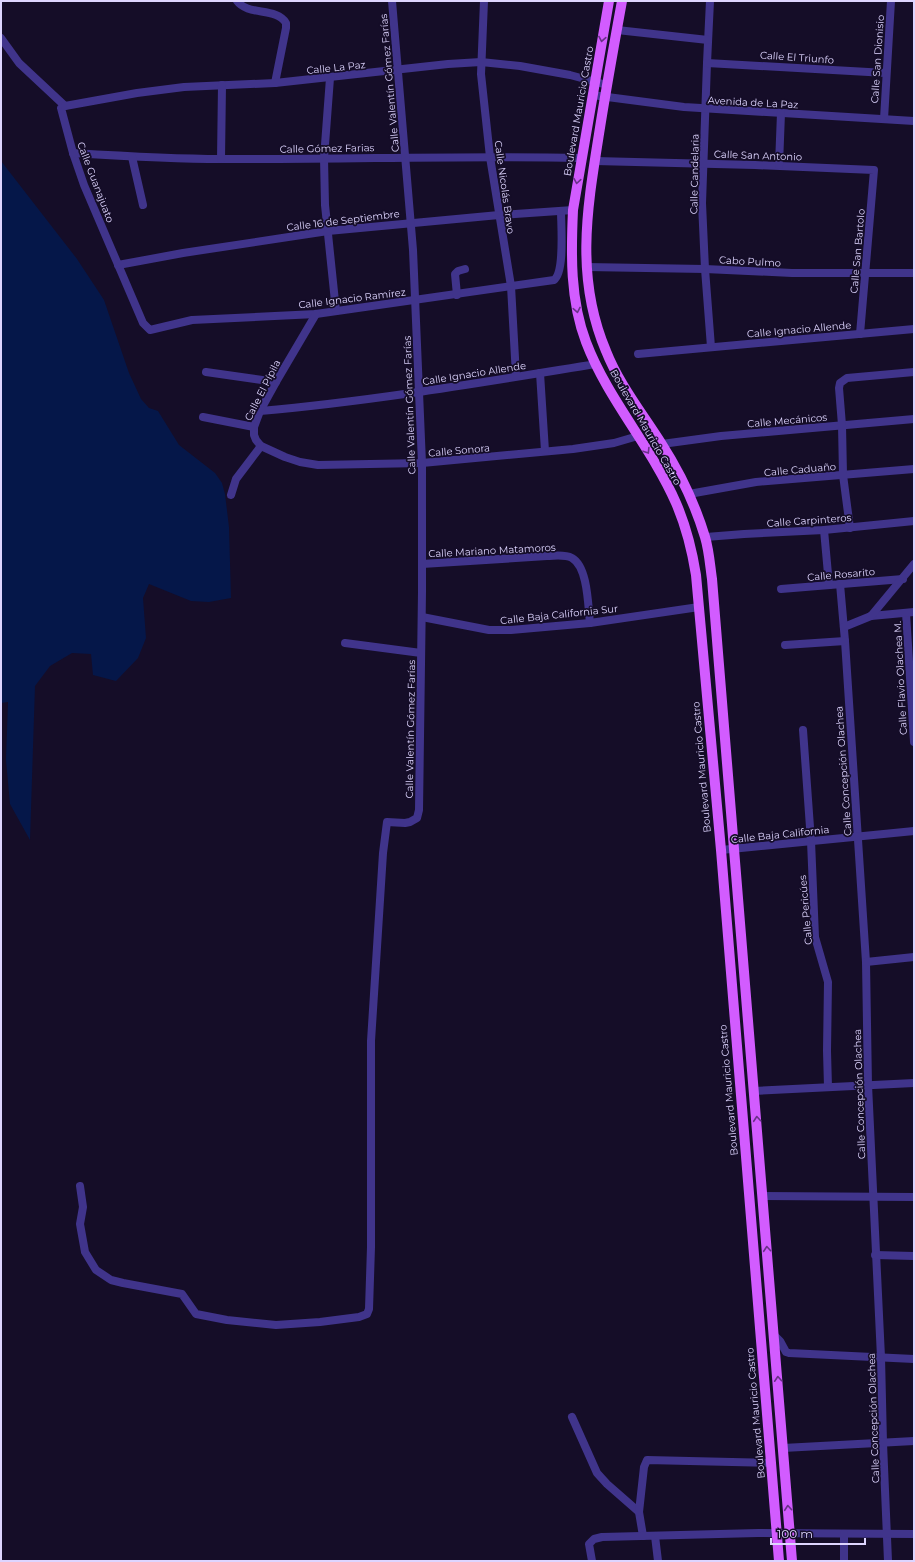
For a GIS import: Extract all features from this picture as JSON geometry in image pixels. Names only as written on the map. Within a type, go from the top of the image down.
[{"type":"main road","name":"Boulevard Mauricio Castro","points":[[609,1],[573,210],[571,244],[574,295],[578,318],[585,342],[620,409],[659,470],[676,502],[691,546],[696,575],[721,850],[779,1561]]},
{"type":"main road","name":"Boulevard Mauricio Castro","points":[[622,1],[605,97],[587,218],[586,267],[590,296],[606,352],[622,382],[662,444],[689,494],[706,537],[712,579],[735,848],[792,1561]]},
{"type":"main road","points":[[701,635],[712,645],[719,659]]},
{"type":"street","points":[[237,1],[244,7],[279,16],[286,23],[275,83]]},
{"type":"street","name":"Calle Valentín Gómez Farías","points":[[80,1186],[83,1207],[80,1224],[85,1252],[96,1270],[111,1280],[182,1294],[196,1314],[227,1320],[276,1325],[328,1321],[359,1317],[367,1314],[369,1309],[371,1247],[371,1041],[383,853],[387,822],[410,822],[417,818],[419,810],[422,617],[422,463],[418,392],[416,300],[411,222],[392,1]]},
{"type":"street","name":"Calle Nicolás Bravo","points":[[484,1],[481,74],[490,157],[511,286],[516,376]]},
{"type":"street","name":"Calle Candelaria","points":[[710,1],[702,203],[710,347]]},
{"type":"street","name":"Calle San Dionisio","points":[[884,119],[891,1]]},
{"type":"street","points":[[617,30],[708,40]]},
{"type":"street","points":[[1,38],[19,63],[65,106]]},
{"type":"street","name":"Calle La Paz","points":[[65,106],[137,93],[184,87],[275,83],[481,62],[520,66],[570,75],[595,83],[607,85]]},
{"type":"street","name":"Calle El Triunfo","points":[[707,62],[886,73]]},
{"type":"street","points":[[330,78],[324,158],[328,231],[336,311]]},
{"type":"street","points":[[221,159],[222,85]]},
{"type":"street","name":"Avenida de La Paz","points":[[592,95],[706,109],[914,121]]},
{"type":"street","name":"Calle Guanajuato","points":[[65,106],[61,108],[73,153],[84,185],[143,323],[148,329]]},
{"type":"street","points":[[779,165],[780,113]]},
{"type":"street","name":"Calle Gómez Farias","points":[[73,153],[132,157],[221,159],[405,157],[581,158]]},
{"type":"street","points":[[132,157],[143,205]]},
{"type":"street","name":"Calle San Antonio","points":[[595,161],[779,165],[874,170]]},
{"type":"street","name":"Calle San Bartolo","points":[[860,334],[874,170]]},
{"type":"street","name":"Calle 16 de Septiembre","points":[[118,265],[183,253],[328,231],[411,222],[573,210]]},
{"type":"street","name":"Calle Ignacio Ramírez","points":[[148,329],[153,330],[205,318],[316,314],[554,280],[557,278],[560,266],[561,211]]},
{"type":"street","name":"Cabo Pulmo","points":[[586,267],[705,269],[792,273],[914,273]]},
{"type":"street","points":[[457,295],[455,274],[458,271],[465,269]]},
{"type":"street","name":"Calle El Pípila","points":[[261,446],[254,435],[254,427],[260,411],[316,314]]},
{"type":"street","name":"Calle Ignacio Allende","points":[[638,354],[914,329]]},
{"type":"street","name":"Calle Ignacio Allende","points":[[260,411],[308,407],[418,392],[596,364]]},
{"type":"street","points":[[206,372],[276,382]]},
{"type":"street","points":[[850,528],[843,475],[842,425],[839,388],[842,380],[847,378],[914,372]]},
{"type":"street","points":[[540,373],[545,451]]},
{"type":"street","points":[[203,417],[254,427]]},
{"type":"street","name":"Calle Mecánicos","points":[[662,444],[721,436],[914,419]]},
{"type":"street","name":"Calle Sonora","points":[[261,446],[285,457],[311,465],[422,463],[614,443],[638,436]]},
{"type":"street","points":[[231,495],[236,479],[261,446]]},
{"type":"street","name":"Calle Caduaño","points":[[689,494],[756,482],[914,469]]},
{"type":"street","name":"Calle Carpinteros","points":[[706,537],[850,528],[914,521]]},
{"type":"street","points":[[824,530],[829,585]]},
{"type":"street","name":"Calle Mariano Matamoros","points":[[422,564],[564,556],[574,560],[581,568],[585,584],[590,623]]},
{"type":"street","points":[[871,616],[914,564]]},
{"type":"street","name":"Calle Rosarito","points":[[781,589],[902,579]]},
{"type":"street","name":"Calle Concepción Olachea","points":[[840,584],[866,962],[868,1085],[881,1357],[888,1561]]},
{"type":"street","name":"Calle Baja California Sur","points":[[422,617],[479,629],[499,631],[590,623],[699,607]]},
{"type":"street","points":[[844,627],[871,616],[910,612]]},
{"type":"street","name":"Calle Flavio Olachea M.","points":[[910,612],[914,742]]},
{"type":"street","points":[[785,645],[845,641]]},
{"type":"street","points":[[345,643],[421,653]]},
{"type":"street","name":"Calle Pericúes","points":[[803,730],[811,841],[815,937],[828,982],[828,1087]]},
{"type":"street","name":"Calle Baja California","points":[[721,850],[914,831]]},
{"type":"street","points":[[866,962],[914,957]]},
{"type":"street","points":[[754,1091],[914,1083]]},
{"type":"street","points":[[763,1196],[914,1197]]},
{"type":"street","points":[[876,1255],[914,1256]]},
{"type":"street","points":[[774,1335],[780,1341],[786,1352],[789,1353],[914,1359]]},
{"type":"street","points":[[572,1417],[597,1473],[607,1484],[639,1512]]},
{"type":"street","points":[[783,1448],[914,1441]]},
{"type":"street","points":[[644,1536],[639,1512],[644,1467],[647,1460],[771,1463]]},
{"type":"street","points":[[592,1561],[589,1544],[594,1539],[602,1537],[758,1533],[914,1534]]},
{"type":"street","points":[[844,1534],[844,1561]]},
{"type":"street","points":[[655,1536],[658,1561]]},
{"type":"water","points":[[1,161],[77,259],[104,300],[129,373],[141,399],[149,408],[158,411],[179,445],[215,473],[222,483],[225,494],[229,527],[231,598],[209,602],[191,601],[149,584],[143,598],[146,638],[138,658],[116,681],[93,675],[91,654],[72,653],[50,666],[35,686],[30,840],[10,804],[6,760],[8,702],[1,703]]}]
